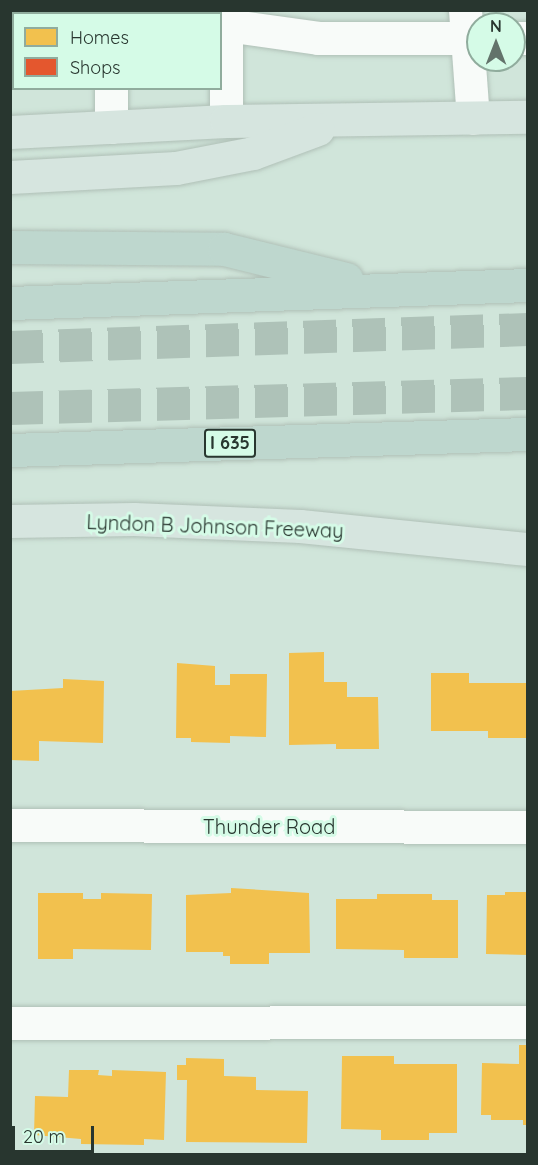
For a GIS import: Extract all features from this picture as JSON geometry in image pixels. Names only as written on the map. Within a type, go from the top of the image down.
[{"type":"highway","points":[[10,247],[224,249],[382,288]]},
{"type":"highway","points":[[10,303],[382,288],[528,285]]},
{"type":"highway","name":"I 635","points":[[10,450],[528,434]]},
{"type":"highway","points":[[450,436],[528,452]]},
{"type":"main road","points":[[10,132],[226,121],[337,122],[528,117]]},
{"type":"main road","points":[[10,177],[176,168],[252,153],[337,122]]},
{"type":"main road","name":"Lyndon B Johnson Freeway","points":[[10,521],[134,519],[300,526],[528,549]]},
{"type":"street","points":[[226,121],[226,18],[318,38],[466,29]]},
{"type":"street","points":[[471,72],[473,118]]},
{"type":"street","points":[[111,90],[111,127]]},
{"type":"street","name":"Thunder Road","points":[[10,825],[528,827]]},
{"type":"street","points":[[10,1023],[528,1022]]},
{"type":"building: Homes","points":[[324,652],[324,682],[347,682],[347,697],[378,697],[379,749],[336,749],[336,744],[289,745],[289,653]]},
{"type":"building: Homes","points":[[177,663],[215,666],[215,685],[230,685],[230,674],[267,674],[266,737],[230,736],[230,743],[191,742],[191,738],[176,738]]},
{"type":"building: Homes","points":[[431,673],[469,673],[469,683],[528,683],[528,738],[488,738],[488,731],[431,731]]},
{"type":"building: Homes","points":[[63,679],[104,681],[103,743],[39,741],[39,761],[10,760],[10,691],[63,688]]},
{"type":"building: Homes","points":[[231,888],[309,893],[310,953],[269,953],[269,964],[230,964],[230,956],[223,956],[223,952],[186,952],[186,895],[231,893]]},
{"type":"building: Homes","points":[[505,892],[528,892],[528,955],[486,954],[487,895],[505,895]]},
{"type":"building: Homes","points":[[38,893],[83,893],[83,899],[101,899],[101,893],[152,894],[151,950],[73,949],[73,959],[38,959]]},
{"type":"building: Homes","points":[[377,894],[432,894],[432,900],[458,900],[458,958],[404,958],[404,950],[336,949],[336,899],[377,899]]},
{"type":"building: Homes","points":[[519,1045],[528,1045],[528,1125],[523,1125],[523,1120],[491,1120],[491,1115],[481,1115],[482,1063],[519,1064]]},
{"type":"building: Homes","points":[[342,1056],[394,1056],[394,1064],[457,1064],[457,1133],[429,1133],[429,1140],[381,1140],[381,1130],[341,1129]]},
{"type":"building: Homes","points":[[186,1058],[224,1059],[224,1076],[256,1077],[256,1090],[308,1091],[307,1143],[186,1142],[187,1080],[177,1080],[177,1065],[186,1065]]},
{"type":"building: Homes","points":[[69,1070],[99,1070],[98,1075],[112,1076],[112,1070],[166,1072],[164,1140],[144,1139],[144,1145],[81,1144],[81,1139],[34,1135],[35,1096],[68,1097]]},
{"type":"building: Shops","points":[[10,10],[73,10],[73,12],[12,12],[10,66]]},
{"type":"tunnel","points":[[10,347],[528,329]]},
{"type":"tunnel","points":[[10,408],[528,393]]}]
